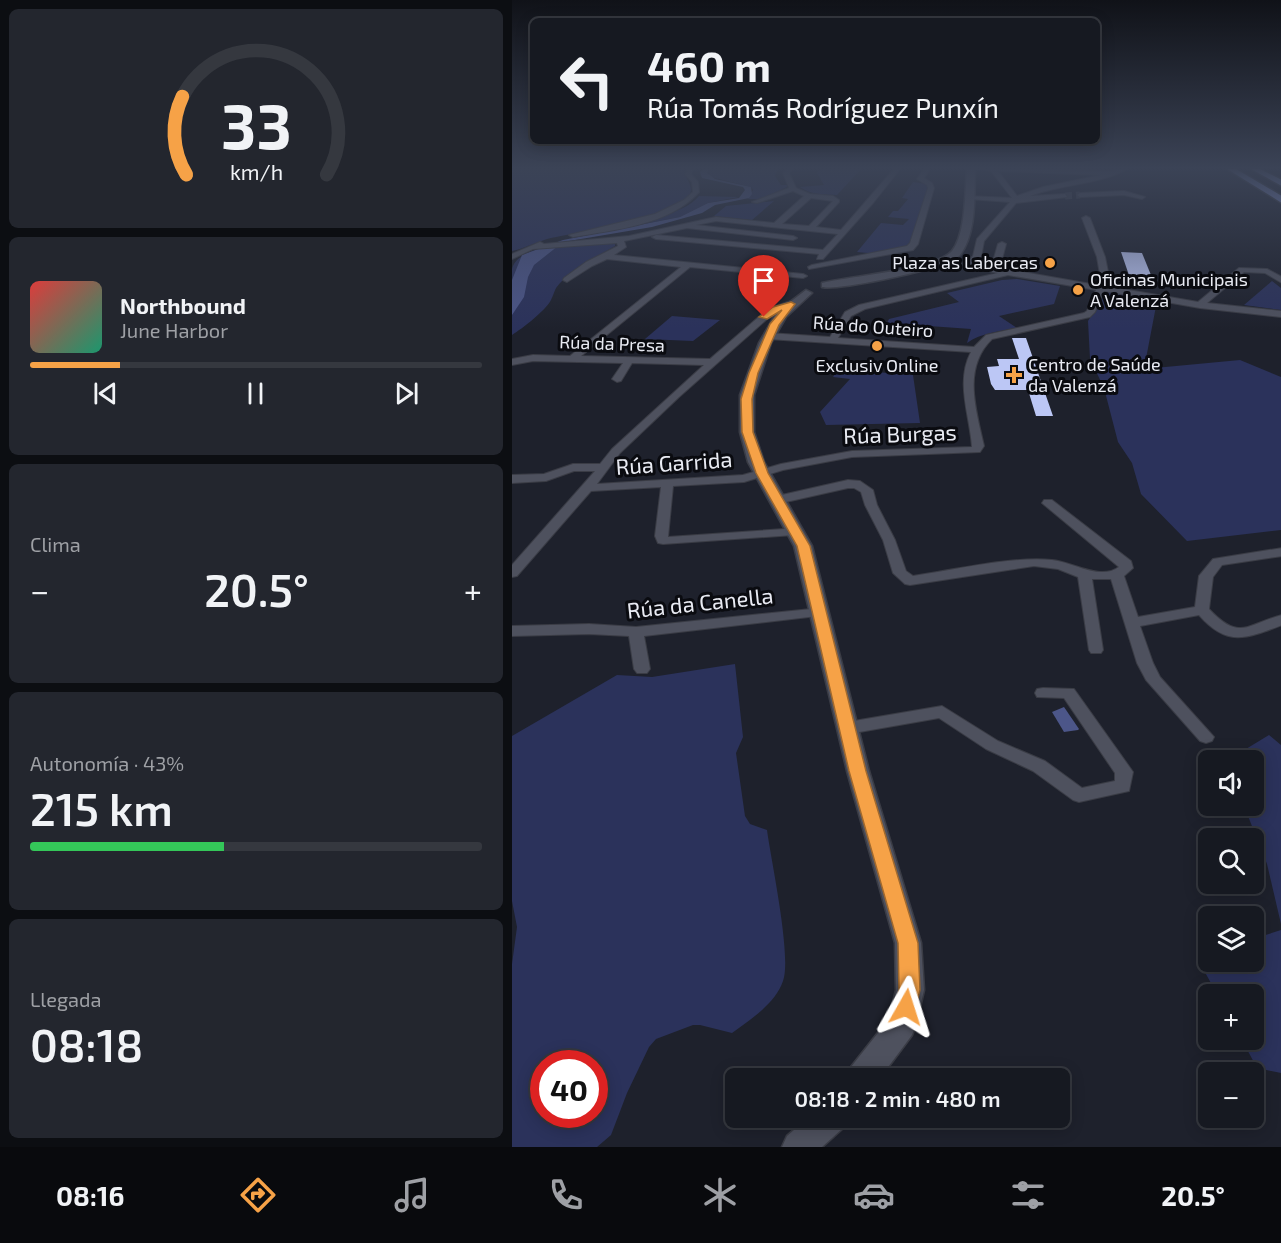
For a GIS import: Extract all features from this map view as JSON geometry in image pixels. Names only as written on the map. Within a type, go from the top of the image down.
[{"type":"street","points":[[512,257],[532,247],[627,223]]},
{"type":"street","points":[[567,280],[590,264],[645,237],[699,223]]},
{"type":"street","points":[[751,223],[843,232]]},
{"type":"street","points":[[810,229],[816,223]]},
{"type":"street","points":[[851,223],[812,267],[805,285],[781,315],[768,336],[746,399],[748,432],[762,473],[803,546],[821,612],[858,771],[908,943],[910,990],[902,1025],[870,1068]]},
{"type":"street","points":[[812,267],[910,248],[914,244],[921,223]]},
{"type":"street","points":[[606,257],[688,265],[805,285],[824,293],[830,288],[826,285],[929,266],[954,255],[961,243],[965,223]]},
{"type":"street","points":[[969,265],[977,257],[980,241],[996,223]]},
{"type":"street","points":[[976,350],[979,344],[989,337],[1087,315],[1091,312],[1104,288],[1101,257],[1088,223]]},
{"type":"street","points":[[683,226],[792,238]]},
{"type":"street","points":[[532,247],[645,237],[824,252]]},
{"type":"street","points":[[614,240],[620,241],[622,247]]},
{"type":"street","points":[[989,269],[998,259],[1002,244]]},
{"type":"street","points":[[942,261],[1200,305],[1282,314]]},
{"type":"street","points":[[572,359],[688,265]]},
{"type":"street","points":[[1200,305],[1242,270],[1267,272],[1282,281]]},
{"type":"street","points":[[832,341],[848,314],[862,307],[1011,273]]},
{"type":"street","points":[[512,573],[588,488],[616,451],[711,362],[770,312],[791,304]]},
{"type":"street","name":"Rúa do Outeiro","points":[[768,336],[976,350]]},
{"type":"street","name":"Rúa Burgas","points":[[762,473],[852,454],[976,450],[978,446],[967,376],[976,350]]},
{"type":"street","name":"Rúa da Presa","points":[[512,362],[533,358],[711,362]]},
{"type":"street","points":[[617,379],[629,361]]},
{"type":"street","points":[[512,479],[546,477],[573,467],[603,468]]},
{"type":"street","name":"Rúa Garrida","points":[[588,488],[744,478],[762,473]]},
{"type":"street","points":[[667,483],[661,536],[664,540],[794,531]]},
{"type":"street","points":[[776,500],[848,484],[856,484],[867,490],[871,505],[889,540],[900,573],[910,581],[1034,562],[1061,565],[1085,575],[1117,575],[1126,568],[1126,564],[1048,503]]},
{"type":"street","points":[[1282,552],[1218,562],[1206,576],[1202,610],[1213,624],[1230,634],[1242,634],[1282,619]]},
{"type":"street","points":[[1085,575],[1096,650]]},
{"type":"street","points":[[1117,575],[1145,663],[1154,680],[1206,736]]},
{"type":"street","points":[[1132,623],[1202,610]]},
{"type":"street","name":"Rúa da Canella","points":[[512,631],[589,629],[636,633],[821,612]]},
{"type":"street","points":[[636,633],[642,669]]},
{"type":"street","points":[[848,728],[942,712],[992,744],[1039,766],[1079,795],[1123,786],[1124,772],[1068,693],[1043,693]]},
{"type":"street","points":[[798,1147],[820,1128]]},
{"type":"shaded area","points":[[512,223],[624,223],[551,238],[512,251]]},
{"type":"shaded area","points":[[639,223],[651,223],[601,232]]},
{"type":"shaded area","points":[[652,223],[668,223],[563,242],[534,265],[528,277],[524,297],[512,315],[512,280],[522,255],[563,240]]},
{"type":"shaded area","points":[[881,223],[903,225],[905,223],[921,223],[914,244],[879,254],[857,252]]},
{"type":"shaded area","points":[[611,243],[615,246],[569,275],[555,290],[544,309],[512,335],[512,269],[517,260],[527,253],[555,246]]},
{"type":"shaded area","points":[[1017,279],[1060,286],[1054,304],[999,316],[1017,328],[997,331],[967,343],[971,329],[887,323],[889,319],[959,302],[947,293],[1002,280]]},
{"type":"shaded area","points":[[1272,281],[1281,288],[1281,310],[1244,305]]},
{"type":"shaded area","points":[[1107,291],[1157,301],[1144,369],[1240,360],[1281,377],[1281,530],[1187,541],[1141,494],[1132,463],[1118,442],[1104,388],[1090,359],[1088,321]]},
{"type":"shaded area","points":[[672,316],[720,320],[693,341],[645,339]]},
{"type":"shaded area","points":[[838,369],[913,375],[920,423],[826,425],[820,412],[850,379],[833,377]]},
{"type":"shaded area","points":[[735,664],[743,737],[736,753],[745,816],[750,824],[767,830],[783,931],[785,969],[783,981],[768,1004],[732,1033],[693,1025],[656,1039],[649,1047],[627,1093],[611,1135],[597,1147],[512,1147],[512,964],[517,927],[512,901],[512,736],[617,675],[652,677]]},
{"type":"shaded area","points":[[1064,707],[1078,730],[1064,732],[1052,712]]},
{"type":"shaded area","points":[[1269,735],[1281,745],[1281,924],[1264,856],[1264,828],[1253,828],[1248,816],[1264,816],[1264,750],[1244,750]]},
{"type":"shaded area","points":[[1282,930],[1281,1073],[1264,1069],[1264,1062],[1254,1062],[1247,1050],[1264,1050],[1264,984],[1211,984],[1205,972],[1264,972],[1264,936]]},
{"type":"building","points":[[1121,252],[1142,253],[1155,285],[1132,284]]},
{"type":"building","name":"Centro de Saúde da Valenzá","points":[[1012,338],[1026,338],[1053,416],[1036,416],[1028,390],[995,390],[991,384],[987,367],[999,366],[997,359],[1019,359]]},
{"type":"place","name":"Plaza as Labercas","points":[[1050,263]]},
{"type":"place","name":"Oficinas Municipais A Valenzá","points":[[1078,290]]},
{"type":"place","name":"Exclusiv Online","points":[[877,346]]},
{"type":"place","name":"Centro de Saúde da Valenzá","points":[[1014,375]]},
{"type":"route","points":[[764,317],[776,309],[791,304],[774,324],[754,373],[746,399],[748,432],[756,462],[803,546],[858,771],[908,943],[910,990],[906,1007]]}]
